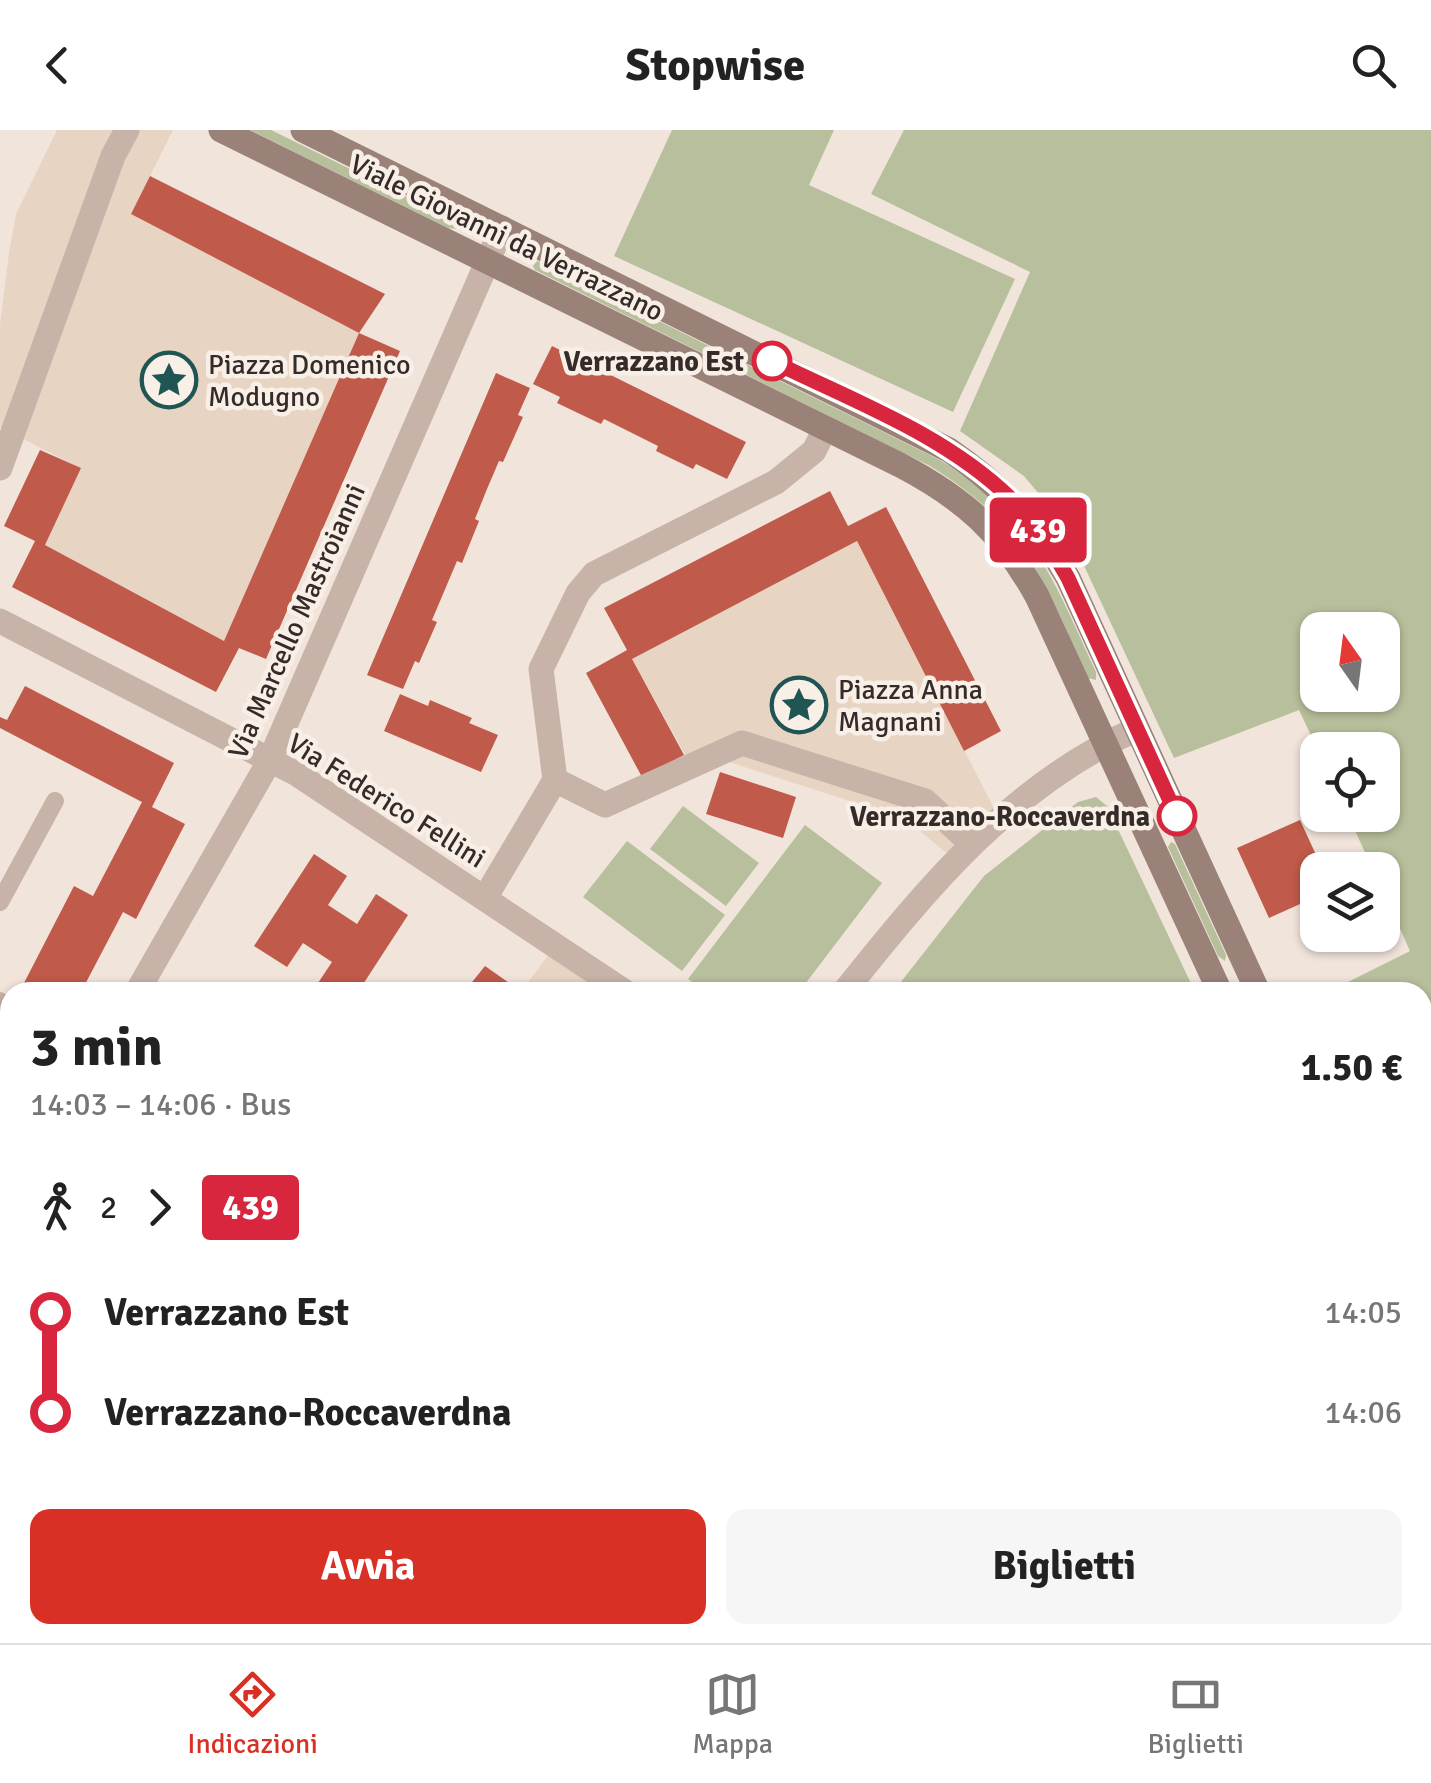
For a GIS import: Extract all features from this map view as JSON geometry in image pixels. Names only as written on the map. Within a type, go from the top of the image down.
[{"type":"main road","name":"Viale Giovanni da Verrazzano","points":[[222,130],[935,484],[972,510],[1018,562],[1037,596],[1215,982]]},
{"type":"main road","name":"Viale Giovanni da Verrazzano","points":[[303,130],[915,432],[981,472],[1012,500],[1049,546],[1068,578],[1245,982]]},
{"type":"street","points":[[0,468],[113,156],[126,130]]},
{"type":"street","name":"Via Marcello Mastroianni","points":[[143,982],[270,760],[502,228]]},
{"type":"street","points":[[485,898],[556,780],[542,669],[578,593],[594,574],[776,482],[814,452],[825,429]]},
{"type":"street","name":"Via Federico Fellini","points":[[0,621],[297,774],[611,982]]},
{"type":"street","points":[[852,982],[912,906],[990,824],[1051,777],[1137,729]]},
{"type":"street","points":[[556,780],[605,805],[742,743],[924,801],[972,844]]},
{"type":"lane","points":[[0,902],[54,801]]},
{"type":"green space","points":[[250,130],[271,130],[456,221],[457,229],[448,228]]},
{"type":"green space","points":[[672,130],[834,130],[809,185],[1015,279],[953,412],[614,256]]},
{"type":"green space","points":[[904,130],[1431,130],[1431,982],[1348,982],[1410,951],[1400,928],[1400,852],[1365,852],[1356,832],[1400,832],[1400,732],[1309,732],[1299,710],[1174,758],[1065,525],[1024,476],[960,431],[1030,272],[871,194]]},
{"type":"green space","points":[[537,261],[940,460],[971,482],[997,505],[1036,553],[1066,608],[1096,672],[1096,680],[1088,678],[1028,557],[1011,533],[963,488],[930,466],[535,270]]},
{"type":"green space","points":[[1096,797],[1107,806],[1190,982],[901,982],[984,876],[1078,802]]},
{"type":"green space","points":[[683,806],[759,863],[726,906],[650,849]]},
{"type":"green space","points":[[805,825],[882,883],[807,982],[688,979]]},
{"type":"green space","points":[[627,841],[725,915],[682,971],[583,897]]},
{"type":"green space","points":[[1171,842],[1226,955],[1225,961],[1218,956],[1168,847]]},
{"type":"shaded area","name":"Piazza Domenico Modugno","points":[[57,130],[173,130],[131,214],[359,333],[224,641],[45,545],[80,468],[0,427],[0,325],[16,214]]},
{"type":"shaded area","name":"Piazza Anna Magnani","points":[[857,541],[999,818],[956,861],[906,819],[729,762],[697,776],[632,659]]},
{"type":"shaded area","points":[[555,946],[610,982],[528,982]]},
{"type":"building","points":[[150,176],[385,294],[359,333],[131,214]]},
{"type":"building","points":[[359,333],[400,351],[266,659],[239,648],[216,692],[12,587],[35,541],[4,526],[40,450],[81,468],[45,545],[224,641]]},
{"type":"building","points":[[552,346],[746,442],[727,479],[696,464],[693,469],[604,419],[601,424],[557,403],[560,397],[533,384]]},
{"type":"building","points":[[496,373],[530,388],[518,415],[523,417],[503,462],[499,461],[462,563],[457,561],[432,620],[437,622],[403,689],[367,675]]},
{"type":"building","points":[[830,491],[848,526],[886,507],[1001,731],[964,751],[857,541],[632,659],[684,755],[642,777],[586,673],[627,650],[604,608]]},
{"type":"building","points":[[25,686],[174,763],[152,807],[185,824],[136,919],[123,912],[86,982],[25,982],[74,886],[93,896],[142,802],[0,728],[0,717],[7,720]]},
{"type":"building","points":[[400,694],[428,706],[430,700],[472,718],[469,723],[498,735],[481,772],[384,731]]},
{"type":"building","points":[[720,772],[796,797],[783,838],[706,814]]},
{"type":"building","points":[[1300,820],[1300,832],[1306,832],[1315,852],[1300,852],[1300,904],[1269,918],[1237,848]]},
{"type":"building","points":[[314,854],[347,876],[328,905],[357,924],[376,894],[408,915],[364,982],[319,982],[332,962],[303,943],[287,967],[254,946]]},
{"type":"building","points":[[485,966],[508,982],[472,982]]},
{"type":"bus line","name":"439","points":[[772,361],[949,450],[981,472],[1032,522],[1068,578],[1177,816]]},
{"type":"place","name":"Verrazzano Est","points":[[772,361]]},
{"type":"place","name":"Piazza Domenico Modugno","points":[[169,380]]},
{"type":"place","name":"Piazza Anna Magnani","points":[[799,705]]},
{"type":"place","name":"Verrazzano-Roccaverdna","points":[[1177,816]]}]
